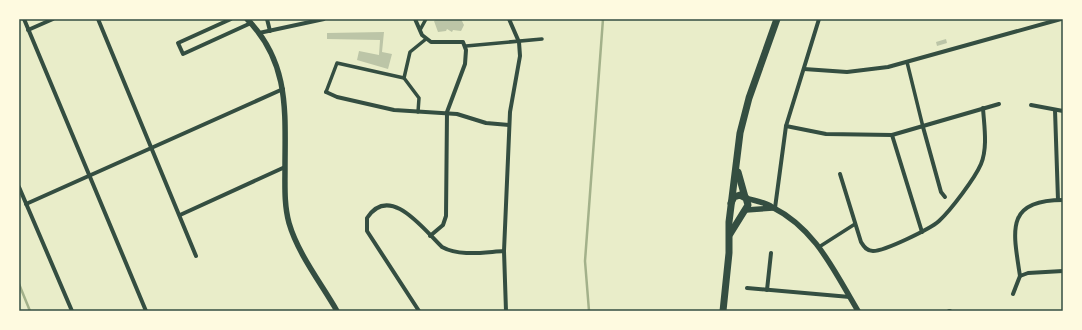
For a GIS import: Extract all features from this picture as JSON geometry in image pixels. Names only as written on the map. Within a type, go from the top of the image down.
[{"type":"main road","points":[[723,311],[730,234],[731,203],[737,168],[740,133],[744,115],[777,19]]},
{"type":"main road","points":[[730,234],[746,211],[748,205],[737,168]]},
{"type":"main road","points":[[731,203],[737,196],[746,198]]},
{"type":"main road","points":[[731,203],[736,212],[746,211]]},
{"type":"street","points":[[24,19],[146,311]]},
{"type":"street","points":[[28,30],[53,19]]},
{"type":"street","points":[[98,19],[196,256]]},
{"type":"street","points":[[231,19],[178,43],[183,54],[249,21],[260,33],[273,57],[283,89],[286,111],[285,167],[287,212],[294,235],[337,311]]},
{"type":"street","points":[[267,19],[270,31]]},
{"type":"street","points":[[260,33],[324,19]]},
{"type":"street","points":[[415,19],[426,39],[437,42],[463,42],[466,46],[465,64],[447,112],[446,216],[443,225],[430,236]]},
{"type":"street","points":[[420,30],[426,19]]},
{"type":"street","points":[[506,311],[504,251],[509,125],[510,112],[519,70],[520,56],[518,42],[509,19]]},
{"type":"street","points":[[775,208],[786,126],[819,19]]},
{"type":"street","points":[[804,69],[847,72],[873,70],[1061,19]]},
{"type":"street","points":[[404,78],[410,52],[426,39]]},
{"type":"street","points":[[466,46],[542,40]]},
{"type":"street","points":[[907,62],[923,127],[942,192],[945,197]]},
{"type":"street","points":[[418,112],[419,98],[404,78],[337,63],[326,92],[338,97],[394,110],[418,112],[447,112],[466,116],[486,123],[509,125]]},
{"type":"street","points":[[26,204],[283,89]]},
{"type":"street","points":[[786,126],[826,134],[892,135],[999,104]]},
{"type":"street","points":[[1031,105],[1063,111]]},
{"type":"street","points":[[840,174],[855,224],[864,247],[872,251],[922,232],[939,222],[946,214],[981,163],[984,144],[983,108]]},
{"type":"street","points":[[1013,294],[1020,276],[1016,233],[1018,218],[1027,206],[1034,203],[1060,200],[1054,110]]},
{"type":"street","points":[[892,135],[922,232]]},
{"type":"street","points":[[180,215],[285,167]]},
{"type":"street","points":[[19,187],[72,311]]},
{"type":"street","points":[[746,198],[775,208],[800,225],[819,247],[858,311]]},
{"type":"street","points":[[419,311],[367,231],[367,218],[376,208],[382,205],[389,205],[401,208],[430,236],[449,251],[504,251]]},
{"type":"street","points":[[746,211],[775,208]]},
{"type":"street","points":[[819,247],[855,224]]},
{"type":"street","points":[[767,290],[771,253]]},
{"type":"street","points":[[1020,276],[1028,273],[1063,271]]},
{"type":"street","points":[[747,288],[850,297]]},
{"type":"building","points":[[437,19],[461,19],[464,25],[461,31],[453,30],[452,32],[447,29],[446,31],[438,32],[434,21]]},
{"type":"building","points":[[384,32],[382,52],[392,54],[388,69],[357,60],[359,51],[379,55],[380,40],[327,39],[327,33]]},
{"type":"building","points":[[946,39],[947,43],[937,46],[936,42]]},
{"type":"waterway","points":[[589,311],[585,261],[603,19]]},
{"type":"waterway","points":[[19,284],[30,311]]}]
